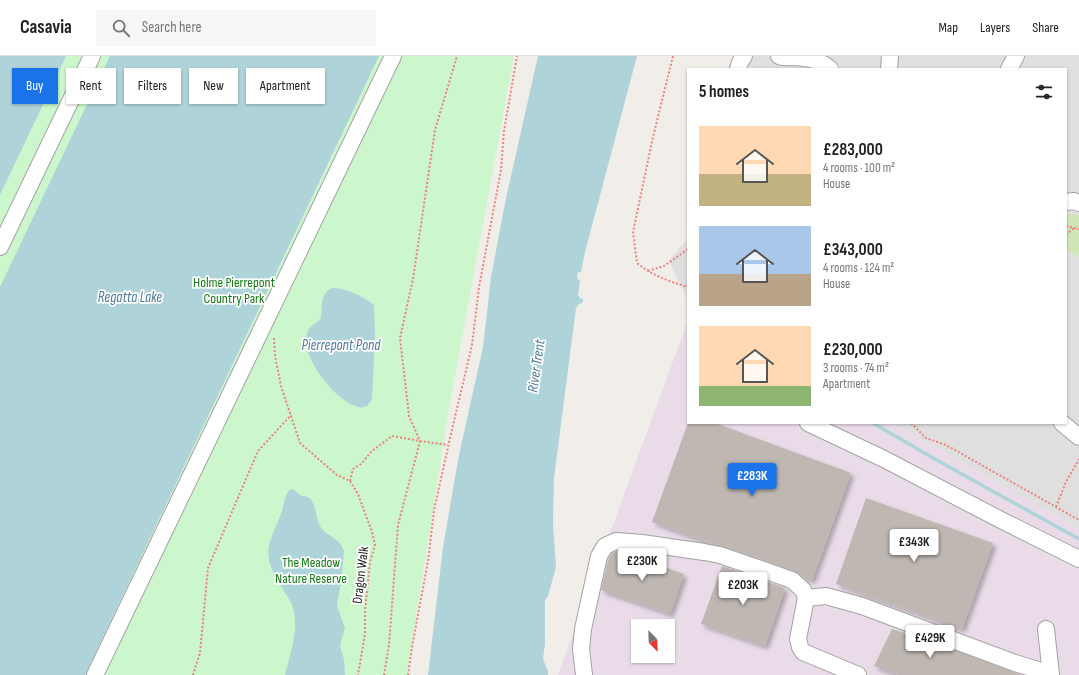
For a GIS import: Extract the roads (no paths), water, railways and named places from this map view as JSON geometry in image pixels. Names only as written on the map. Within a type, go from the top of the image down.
[{"type":"street","points":[[0,247],[92,56]]},
{"type":"street","points":[[95,675],[393,56]]},
{"type":"street","points":[[779,56],[805,58],[825,65],[829,68]]},
{"type":"street","points":[[889,68],[890,56]]},
{"type":"street","points":[[1010,68],[1016,56]]},
{"type":"street","points":[[1067,202],[1074,201],[1079,203]]},
{"type":"street","points":[[810,424],[884,458],[1079,559]]},
{"type":"street","points":[[1063,424],[1079,437]]},
{"type":"street","points":[[584,675],[581,649],[583,629],[599,556],[605,546],[616,541],[675,547],[720,555],[792,580],[803,590],[806,598],[798,639],[803,652],[858,675]]},
{"type":"street","points":[[806,598],[826,596],[862,606],[1051,675],[1046,629]]},
{"type":"water","points":[[0,56],[66,56],[58,73],[58,68],[12,68],[12,104],[43,104],[0,195]]},
{"type":"water","name":"Regatta Lake","points":[[110,56],[379,56],[85,675],[0,675],[0,287],[87,104],[116,104],[116,68],[104,68]]},
{"type":"water","name":"River Trent","points":[[538,56],[637,56],[581,272],[578,272],[577,279],[580,280],[578,295],[583,299],[583,302],[576,308],[554,478],[553,523],[556,567],[548,596],[545,600],[545,644],[543,659],[548,675],[428,675],[443,547],[459,455],[483,347],[491,277],[506,198]]},
{"type":"water","name":"Pierrepont Pond","points":[[332,288],[343,289],[354,293],[374,305],[375,335],[372,399],[365,407],[358,407],[340,397],[321,377],[308,354],[306,343],[308,330],[321,318],[323,297]]},
{"type":"water","points":[[291,489],[302,496],[311,499],[320,526],[339,542],[344,551],[341,584],[337,603],[345,628],[340,647],[344,659],[345,675],[285,675],[294,636],[294,612],[291,602],[271,567],[268,551],[272,535],[286,497]]},
{"type":"waterway","points":[[875,424],[1079,539]]},
{"type":"park label","name":"Holme Pierrepont Country Park","points":[[234,290]]},
{"type":"park label","name":"The Meadow Nature Reserve","points":[[311,570]]}]
